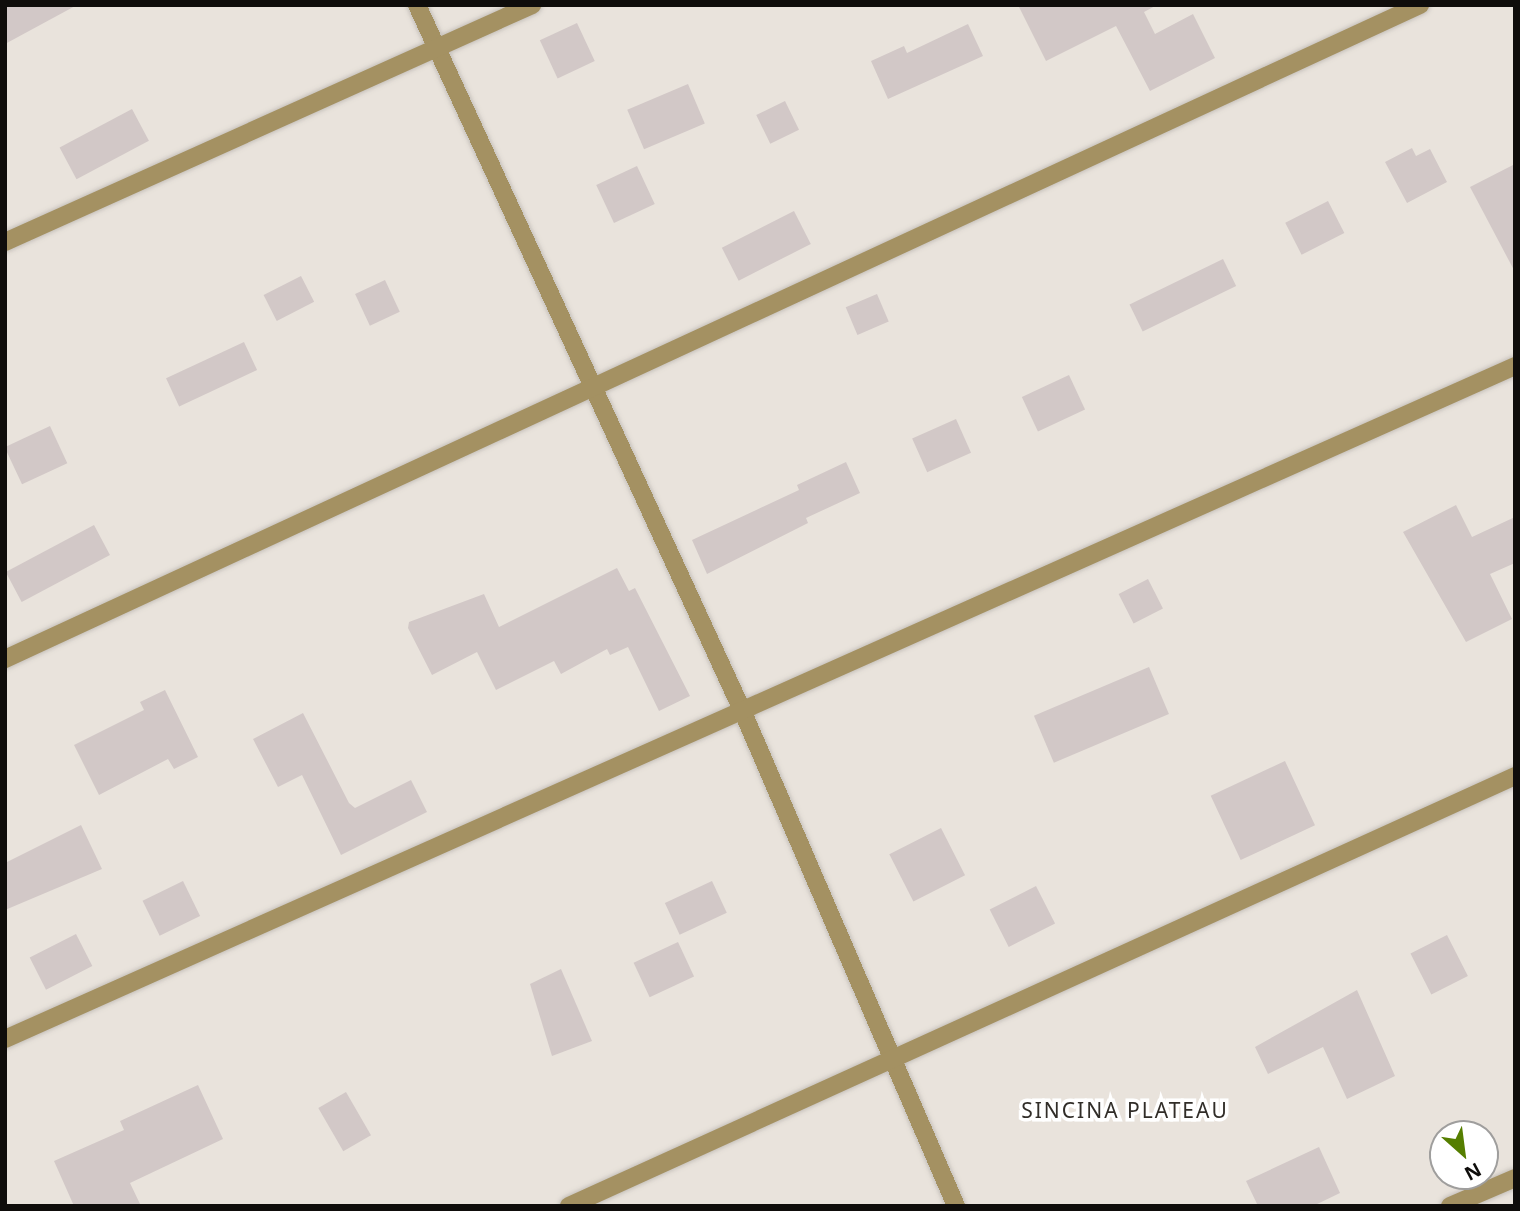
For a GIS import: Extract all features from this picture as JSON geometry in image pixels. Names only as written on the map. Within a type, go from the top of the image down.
[{"type":"street","points":[[417,5],[592,390],[742,710],[956,1206]]},
{"type":"street","points":[[5,242],[533,5]]},
{"type":"street","points":[[5,659],[1420,5]]},
{"type":"street","points":[[5,1039],[1515,366]]},
{"type":"street","points":[[569,1206],[1515,776]]},
{"type":"street","points":[[1450,1206],[1515,1178]]},
{"type":"building","points":[[5,5],[77,5],[5,44]]},
{"type":"building","points":[[1018,5],[1157,5],[1144,12],[1155,34],[1193,14],[1215,58],[1150,91],[1116,26],[1046,61]]},
{"type":"building","points":[[577,23],[595,61],[558,78],[540,40]]},
{"type":"building","points":[[968,24],[983,56],[888,99],[871,61],[904,46],[907,53]]},
{"type":"building","points":[[688,84],[705,124],[644,149],[627,110]]},
{"type":"building","points":[[785,101],[799,130],[770,144],[756,115]]},
{"type":"building","points":[[132,109],[149,141],[76,179],[60,147]]},
{"type":"building","points":[[1412,148],[1416,156],[1430,149],[1447,182],[1407,203],[1385,162]]},
{"type":"building","points":[[1515,164],[1515,272],[1470,187]]},
{"type":"building","points":[[637,166],[655,204],[614,223],[596,185]]},
{"type":"building","points":[[1328,201],[1344,233],[1302,255],[1285,223]]},
{"type":"building","points":[[794,211],[811,244],[739,281],[722,248]]},
{"type":"building","points":[[1223,259],[1236,286],[1143,332],[1130,305]]},
{"type":"building","points":[[301,276],[314,302],[277,321],[264,295]]},
{"type":"building","points":[[385,280],[400,312],[370,326],[355,294]]},
{"type":"building","points":[[877,294],[889,322],[857,335],[846,307]]},
{"type":"building","points":[[244,342],[257,370],[179,406],[166,378]]},
{"type":"building","points":[[1069,375],[1085,409],[1038,431],[1022,397]]},
{"type":"building","points":[[956,419],[971,453],[927,472],[912,439]]},
{"type":"building","points":[[50,426],[67,463],[22,484],[5,447]]},
{"type":"building","points":[[846,462],[860,493],[806,518],[808,523],[707,574],[692,540],[799,490],[797,485]]},
{"type":"building","points":[[1456,505],[1472,537],[1515,517],[1515,563],[1490,574],[1512,619],[1466,642],[1403,532]]},
{"type":"building","points":[[94,525],[110,555],[22,602],[6,572]]},
{"type":"building","points":[[617,568],[629,591],[635,588],[690,696],[659,711],[628,647],[610,655],[607,649],[561,674],[554,661],[496,690],[477,652],[432,675],[408,628],[409,622],[484,594],[499,627]]},
{"type":"building","points":[[1148,579],[1163,608],[1134,623],[1119,594]]},
{"type":"building","points":[[1149,667],[1169,714],[1054,763],[1034,716]]},
{"type":"building","points":[[165,690],[198,757],[174,769],[168,759],[99,795],[74,745],[144,710],[140,702]]},
{"type":"building","points":[[303,713],[349,803],[355,808],[411,780],[427,812],[341,855],[302,775],[278,787],[253,739]]},
{"type":"building","points":[[1285,761],[1315,825],[1241,860],[1211,796]]},
{"type":"building","points":[[81,825],[102,869],[5,910],[5,863]]},
{"type":"building","points":[[941,828],[965,875],[913,902],[889,854]]},
{"type":"building","points":[[183,881],[200,916],[160,936],[143,901]]},
{"type":"building","points":[[712,881],[727,913],[680,935],[665,903]]},
{"type":"building","points":[[1036,886],[1055,923],[1009,947],[990,910]]},
{"type":"building","points":[[76,934],[92,966],[46,990],[30,958]]},
{"type":"building","points":[[1447,935],[1468,976],[1431,995],[1410,954]]},
{"type":"building","points":[[678,942],[694,976],[650,997],[634,963]]},
{"type":"building","points":[[561,969],[592,1041],[552,1056],[530,984]]},
{"type":"building","points":[[1357,990],[1395,1076],[1347,1099],[1323,1047],[1268,1074],[1255,1047]]},
{"type":"building","points":[[198,1085],[223,1139],[130,1183],[141,1206],[74,1206],[54,1161],[124,1130],[120,1121]]},
{"type":"building","points":[[346,1092],[371,1135],[343,1151],[318,1108]]},
{"type":"building","points":[[1319,1147],[1340,1193],[1313,1206],[1258,1206],[1246,1181]]},
{"type":"district","name":"SINCINA PLATEAU","points":[[1125,1110]]}]
